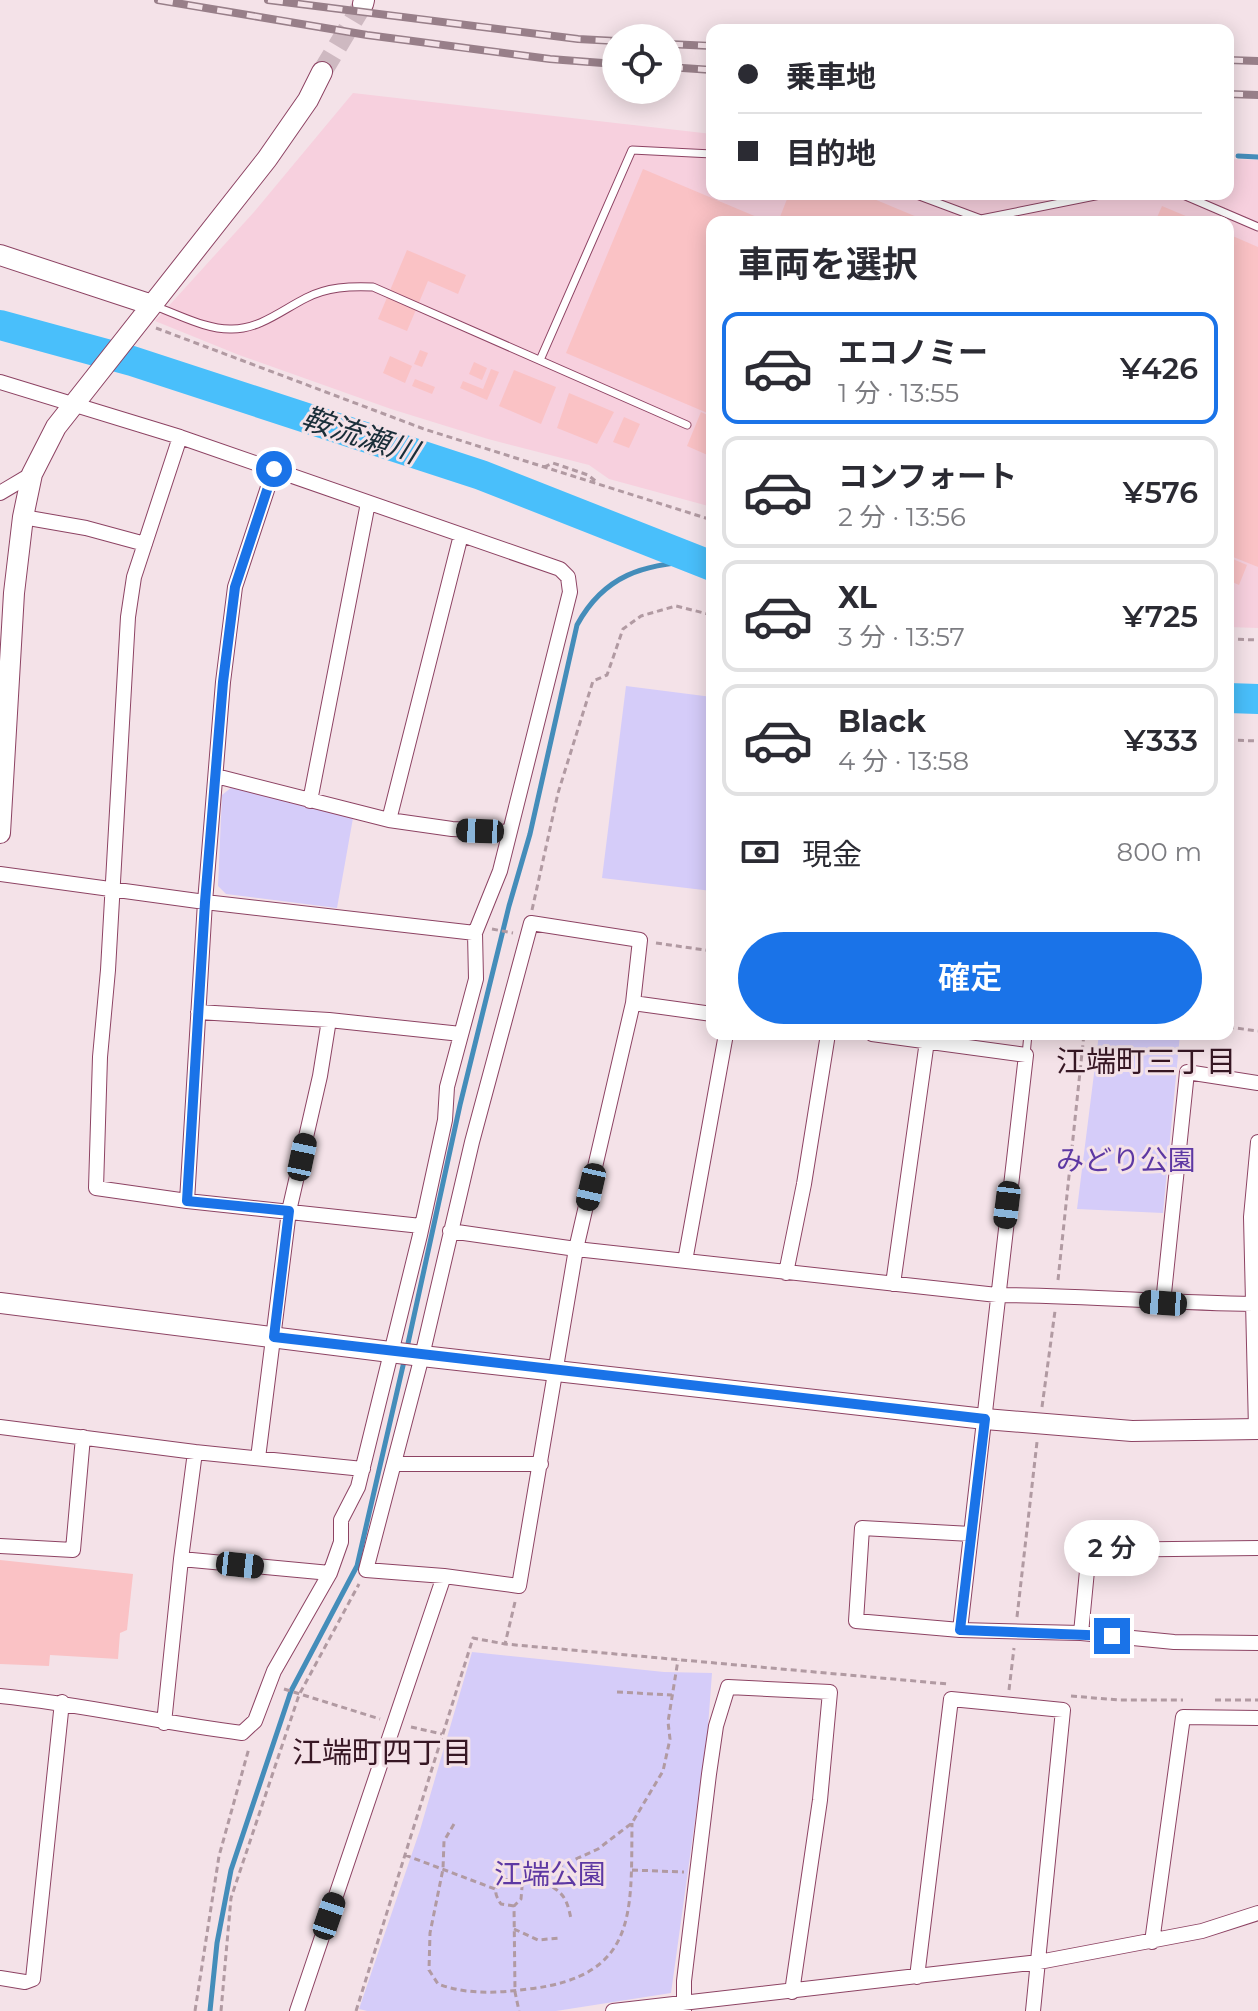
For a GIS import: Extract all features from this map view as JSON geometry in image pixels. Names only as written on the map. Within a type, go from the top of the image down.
[{"type":"street","points":[[0,833],[14,593],[23,517],[32,474],[56,427],[267,159],[308,100],[322,72]]},
{"type":"street","points":[[0,255],[152,305]]},
{"type":"street","points":[[0,382],[77,399],[560,569],[568,577],[570,592],[500,871],[482,930],[476,979],[447,1087],[445,1120],[358,1487],[341,1520],[341,1542],[330,1573],[274,1671],[255,1721],[242,1733],[164,1723],[62,1702],[0,1696]]},
{"type":"street","points":[[180,437],[134,577],[128,617],[100,1057],[96,1188],[421,1226]]},
{"type":"street","points":[[187,1201],[205,902],[223,682],[235,587],[274,469]]},
{"type":"street","points":[[0,493],[32,474]]},
{"type":"street","points":[[310,801],[368,503]]},
{"type":"street","points":[[23,517],[86,528],[145,544]]},
{"type":"street","points":[[389,820],[461,535]]},
{"type":"street","points":[[216,776],[389,820],[452,829],[508,832]]},
{"type":"street","points":[[0,874],[205,902],[482,930]]},
{"type":"street","points":[[531,923],[640,940],[633,1003],[576,1249],[519,1586],[366,1570],[531,923]]},
{"type":"street","points":[[633,1003],[706,1013]]},
{"type":"street","points":[[198,1012],[329,1020],[461,1034]]},
{"type":"street","points":[[258,1458],[289,1211],[320,1076],[329,1020]]},
{"type":"street","points":[[685,1261],[725,1040]]},
{"type":"street","points":[[786,1273],[827,1040]]},
{"type":"street","points":[[919,1040],[1026,1055],[960,1630]]},
{"type":"street","points":[[893,1284],[927,1041]]},
{"type":"street","points":[[1163,1303],[1187,1072],[1258,1083]]},
{"type":"street","points":[[0,1303],[392,1352],[985,1419],[1132,1431],[1257,1429],[1251,1217],[1258,1142]]},
{"type":"street","points":[[450,1231],[576,1249],[997,1295],[1253,1304]]},
{"type":"street","points":[[0,1427],[195,1452],[363,1469]]},
{"type":"street","points":[[0,1546],[73,1550],[83,1437]]},
{"type":"street","points":[[164,1723],[195,1452]]},
{"type":"street","points":[[395,1464],[541,1464]]},
{"type":"street","points":[[971,1534],[862,1528],[856,1621],[960,1630],[1081,1633],[1174,1642],[1258,1643]]},
{"type":"street","points":[[1081,1633],[1089,1550],[1258,1548]]},
{"type":"street","points":[[181,1559],[330,1573]]},
{"type":"street","points":[[297,2011],[444,1576]]},
{"type":"street","points":[[684,2008],[684,1981],[716,1726],[728,1687],[830,1692],[820,1800],[792,1992]]},
{"type":"street","points":[[917,1977],[951,1699],[1063,1710],[1033,2011]]},
{"type":"street","points":[[0,1978],[25,1982],[33,1979],[62,1702]]},
{"type":"street","points":[[1152,1942],[1183,1717],[1258,1718]]},
{"type":"street","points":[[613,2011],[684,2008],[1039,1962],[1202,1931],[1258,1913]]},
{"type":"lane","points":[[540,360],[632,150],[706,154]]},
{"type":"lane","points":[[930,200],[973,216]]},
{"type":"lane","points":[[996,216],[1075,200]]},
{"type":"lane","points":[[1195,200],[1232,216]]},
{"type":"lane","points":[[1234,217],[1258,227]]},
{"type":"lane","points":[[152,305],[230,330],[253,327],[327,290],[351,286],[373,287],[687,425]]},
{"type":"lane","points":[[1026,1055],[1027,1040]]},
{"type":"path","points":[[138,321],[424,429],[706,518]]},
{"type":"path","points":[[531,923],[533,897],[563,779],[593,681],[607,675],[623,629],[641,616],[676,606],[706,614]]},
{"type":"path","points":[[1234,639],[1258,640]]},
{"type":"path","points":[[1234,740],[1258,741]]},
{"type":"path","points":[[482,930],[514,933]]},
{"type":"path","points":[[640,940],[706,950]]},
{"type":"path","points":[[1234,1028],[1258,1031]]},
{"type":"path","points":[[1041,1410],[1057,1295],[1083,1040]]},
{"type":"path","points":[[1017,1617],[1037,1441]]},
{"type":"path","points":[[221,2011],[231,1898],[299,1695],[366,1570]]},
{"type":"path","points":[[505,1644],[519,1586]]},
{"type":"path","points":[[356,2011],[473,1638],[505,1644],[948,1684]]},
{"type":"path","points":[[1009,1690],[1014,1648]]},
{"type":"path","points":[[496,1889],[504,1880],[521,1884],[598,1849],[632,1823],[663,1771],[670,1739],[668,1722],[678,1659]]},
{"type":"path","points":[[277,1685],[350,1711]]},
{"type":"path","points":[[617,1692],[672,1695]]},
{"type":"path","points":[[1072,1696],[1119,1700],[1196,1700]]},
{"type":"path","points":[[1212,1700],[1258,1700]]},
{"type":"path","points":[[195,2011],[219,1856],[244,1774],[255,1721]]},
{"type":"path","points":[[454,1824],[444,1841],[443,1869],[430,1933],[429,1970],[438,1984],[473,1993],[545,1987],[578,1977],[611,1955],[629,1917],[632,1823]]},
{"type":"path","points":[[405,1855],[496,1889]]},
{"type":"path","points":[[632,1870],[697,1872]]},
{"type":"path","points":[[535,1878],[561,1891],[571,1919]]},
{"type":"path","points":[[519,2011],[515,1990],[514,1906],[521,1899],[521,1884]]},
{"type":"path","points":[[496,1889],[501,1904],[514,1906]]},
{"type":"path","points":[[514,1929],[538,1940],[559,1938]]},
{"type":"shaded area","points":[[353,93],[706,133],[706,200],[1234,200],[1234,159],[1258,160],[1258,628],[1234,627],[1234,216],[706,216],[706,505],[609,479],[589,465],[488,439],[391,409],[239,355],[155,321],[254,212]]},
{"type":"green space","points":[[626,686],[706,696],[706,890],[602,878]]},
{"type":"green space","points":[[232,787],[353,818],[337,908],[226,894],[218,886],[222,795]]},
{"type":"green space","name":"みどり公園","points":[[1098,1040],[1179,1040],[1163,1213],[1077,1209]]},
{"type":"green space","name":"江端公園","points":[[472,1652],[664,1672],[712,1673],[708,1727],[671,1993],[556,2011],[359,2009],[420,1830]]},
{"type":"building","points":[[643,169],[706,196],[706,200],[717,200],[755,216],[706,216],[706,412],[566,353]]},
{"type":"building","points":[[787,200],[876,200],[915,216],[780,216]]},
{"type":"building","points":[[1162,206],[1186,216],[1158,216]]},
{"type":"building","points":[[1234,237],[1258,247],[1258,567],[1234,557]]},
{"type":"building","points":[[407,250],[466,275],[458,294],[428,281],[407,331],[378,319]]},
{"type":"building","points":[[420,350],[428,353],[422,367],[414,364]]},
{"type":"building","points":[[390,356],[412,366],[405,383],[383,373]]},
{"type":"building","points":[[474,362],[487,368],[482,380],[469,374]]},
{"type":"building","points":[[491,369],[499,372],[487,400],[460,388],[463,381],[483,389]]},
{"type":"building","points":[[514,370],[556,387],[541,424],[499,406]]},
{"type":"building","points":[[415,379],[435,387],[432,394],[412,386]]},
{"type":"building","points":[[569,393],[614,412],[597,444],[557,428]]},
{"type":"building","points":[[701,412],[706,414],[706,454],[687,446]]},
{"type":"building","points":[[624,417],[640,424],[629,448],[613,442]]},
{"type":"building","points":[[1234,560],[1247,565],[1239,585],[1234,583]]},
{"type":"building","points":[[0,1560],[133,1574],[127,1630],[120,1633],[118,1659],[50,1655],[49,1666],[0,1664]]},
{"type":"waterway","points":[[1238,156],[1258,157]]},
{"type":"waterway","name":"鞍流瀬川","points":[[0,325],[132,361],[481,475],[706,564]]},
{"type":"waterway","points":[[407,1348],[460,1105],[530,834],[577,625],[600,594],[627,575],[660,565],[697,561]]},
{"type":"waterway","name":"鞍流瀬川","points":[[1234,698],[1258,699]]},
{"type":"waterway","points":[[210,2011],[217,1943],[231,1870],[291,1691],[357,1566],[405,1357]]},
{"type":"tunnel","points":[[322,72],[363,4]]},
{"type":"railway","points":[[158,0],[367,35],[602,63]]},
{"type":"railway","points":[[268,0],[602,40]]},
{"type":"railway","points":[[682,45],[706,46]]},
{"type":"railway","points":[[1234,60],[1258,61]]},
{"type":"railway","points":[[682,68],[706,70]]},
{"type":"railway","points":[[1234,94],[1258,95]]},
{"type":"district","name":"江端町三丁目","points":[[1146,1061]]},
{"type":"district","name":"江端町四丁目","points":[[382,1752]]},
{"type":"route","points":[[274,469],[235,587],[223,682],[205,902],[187,1201],[289,1211],[274,1337],[985,1419],[960,1630],[1112,1636]]}]
